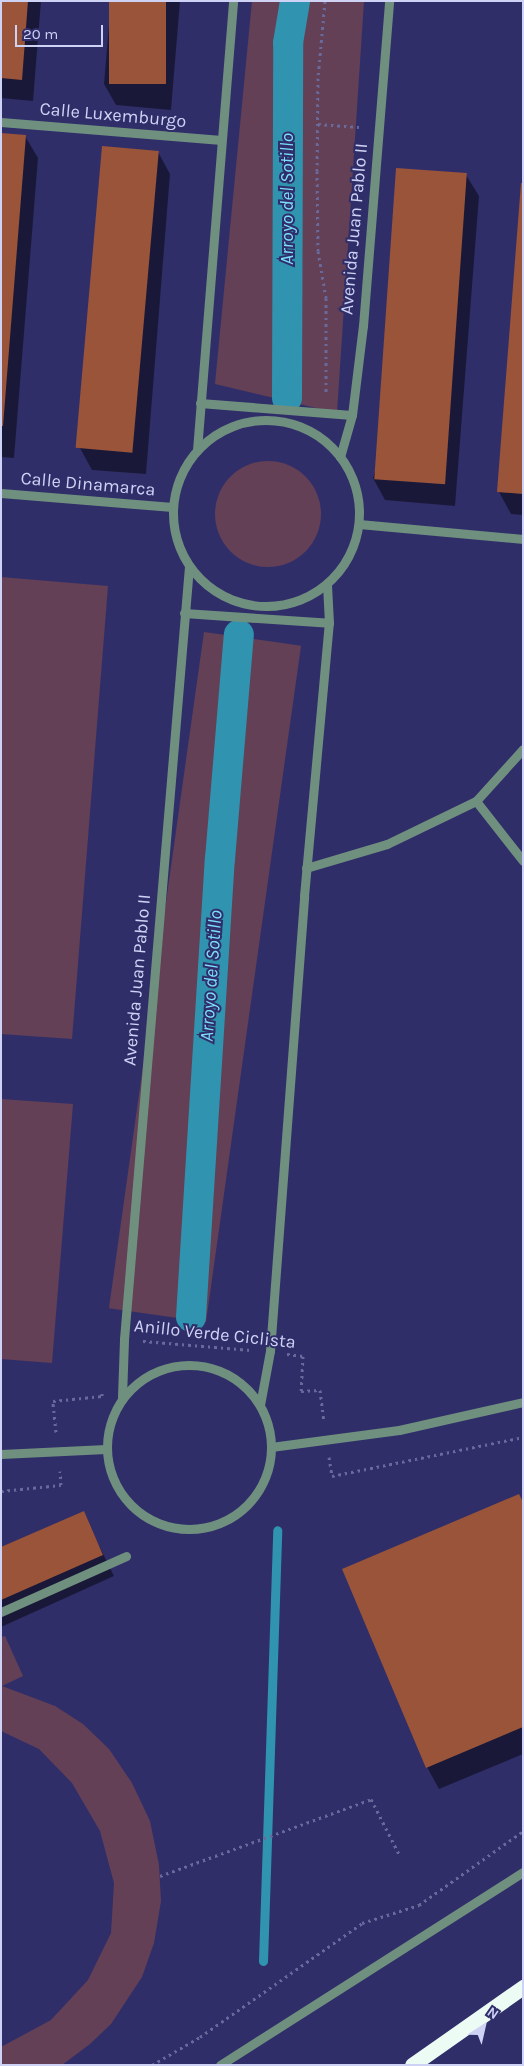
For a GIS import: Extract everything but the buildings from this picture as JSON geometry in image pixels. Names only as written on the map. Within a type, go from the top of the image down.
[{"type":"highway","points":[[412,2065],[523,1987]]},
{"type":"street","points":[[196,450],[233,1]]},
{"type":"street","name":"Avenida Juan Pablo II","points":[[340,457],[352,415],[389,1]]},
{"type":"street","name":"Calle Luxemburgo","points":[[1,122],[221,140]]},
{"type":"street","points":[[200,403],[352,415]]},
{"type":"street","points":[[265,420],[295,425],[323,440],[340,457],[352,478],[359,508],[359,524],[350,553],[327,584],[297,602],[267,607],[234,601],[208,586],[189,566],[179,547],[172,507],[178,480],[196,450],[214,436],[238,424],[265,420]]},
{"type":"street","name":"Calle Dinamarca","points":[[1,492],[172,507]]},
{"type":"street","points":[[359,524],[523,539]]},
{"type":"street","name":"Avenida Juan Pablo II","points":[[122,1397],[124,1339],[189,566]]},
{"type":"street","points":[[260,1405],[270,1351],[306,868],[329,623],[327,584]]},
{"type":"street","points":[[184,613],[329,623]]},
{"type":"street","points":[[306,868],[387,844],[476,801],[523,749]]},
{"type":"street","points":[[476,801],[523,861]]},
{"type":"street","points":[[193,1365],[219,1370],[242,1384],[260,1405],[268,1425],[271,1447],[268,1470],[258,1491],[243,1509],[224,1522],[202,1529],[178,1529],[156,1523],[136,1510],[120,1493],[110,1472],[106,1449],[109,1422],[122,1397],[142,1378],[166,1367],[193,1365]]},
{"type":"street","points":[[271,1447],[327,1441],[480,1414],[523,1402]]},
{"type":"street","points":[[1,1454],[106,1449]]},
{"type":"street","points":[[1,1612],[126,1556]]},
{"type":"street","points":[[220,2065],[523,1872]]},
{"type":"path","points":[[322,412],[327,390],[326,298],[318,251],[318,124],[325,1]]},
{"type":"path","points":[[318,124],[379,129]]},
{"type":"path","name":"Anillo Verde Ciclista","points":[[124,1339],[270,1351],[303,1356],[302,1391],[320,1390],[332,1476],[523,1437]]},
{"type":"path","points":[[1,1491],[62,1485],[52,1401],[102,1396],[102,1387]]},
{"type":"path","points":[[160,1876],[371,1799],[399,1854]]},
{"type":"path","points":[[152,2065],[200,2038],[362,1922],[419,1905],[523,1831]]},
{"type":"shaded area","points":[[252,1],[364,1],[337,413],[215,384]]},
{"type":"shaded area","points":[[268,461],[288,465],[305,477],[317,494],[321,514],[317,534],[305,551],[288,563],[268,567],[248,563],[231,551],[219,534],[215,514],[219,494],[231,477],[248,465]]},
{"type":"shaded area","points":[[1,577],[108,586],[72,1039],[1,1034]]},
{"type":"shaded area","points":[[204,632],[301,646],[206,1322],[109,1308]]},
{"type":"shaded area","points":[[1,1099],[73,1104],[52,1363],[1,1359]]},
{"type":"shaded area","points":[[5,1636],[23,1676],[2,1686],[55,1706],[83,1724],[109,1749],[132,1783],[150,1821],[159,1865],[161,1901],[154,1943],[142,1977],[111,2024],[90,2044],[62,2065],[1,2065],[1,2047],[51,2020],[88,1980],[111,1933],[114,1883],[100,1831],[72,1783],[39,1749],[1,1731],[1,1637]]},
{"type":"waterway","name":"Arroyo del Sotillo","points":[[287,398],[288,43],[295,1]]},
{"type":"waterway","name":"Arroyo del Sotillo","points":[[191,1317],[220,859],[239,635]]},
{"type":"waterway","points":[[263,1961],[277,1530]]}]
